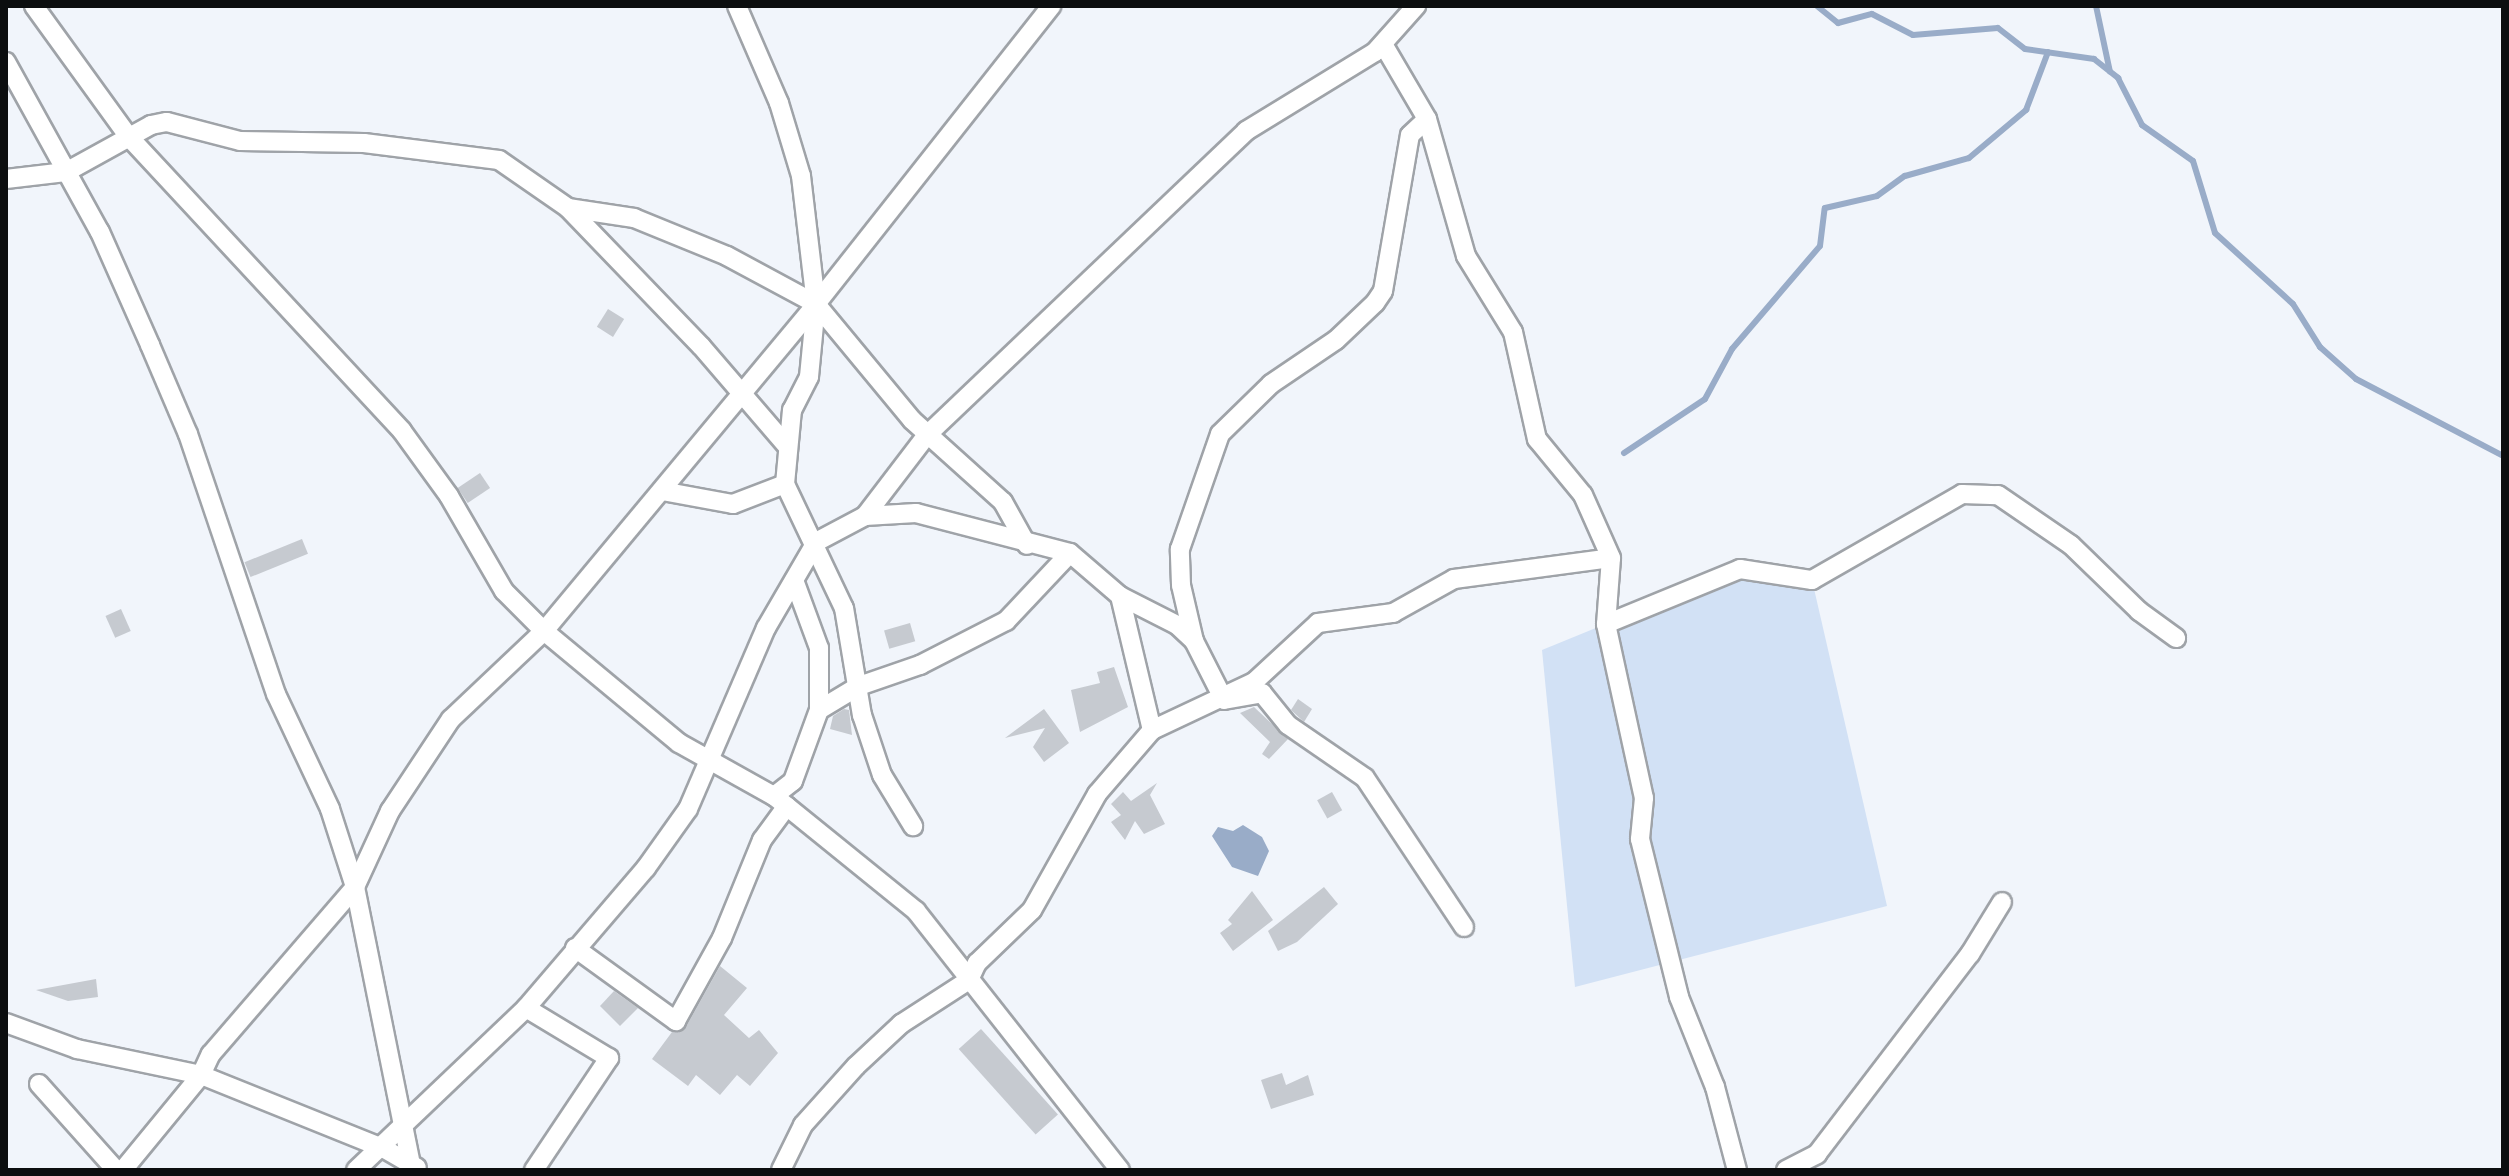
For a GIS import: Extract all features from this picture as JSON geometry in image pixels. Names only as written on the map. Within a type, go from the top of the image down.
[{"type":"street","points":[[34,6],[129,137],[402,431],[449,496],[504,591],[544,631],[679,743],[781,801],[916,911],[1114,1163],[1096,1170]]},
{"type":"street","points":[[737,6],[779,103],[801,176],[816,304],[809,377],[792,410],[785,484],[816,542],[844,608],[862,715],[882,775],[913,826]]},
{"type":"street","points":[[123,1170],[201,1075],[211,1054],[355,887],[390,811],[451,719],[544,631],[662,491],[739,392],[816,304],[1051,6]]},
{"type":"street","points":[[865,516],[927,435],[1246,131],[1383,44],[1416,6]]},
{"type":"street","points":[[1383,44],[1427,119],[1466,256],[1513,332],[1537,439],[1583,495],[1611,558],[1606,624],[1644,798],[1643,854],[1679,997],[1715,1087],[1737,1170]]},
{"type":"street","points":[[6,62],[100,232],[188,434],[239,594],[281,705],[330,809],[355,887],[415,1169]]},
{"type":"street","points":[[1224,700],[1194,641],[1181,585],[1180,549],[1220,434],[1271,384],[1336,340],[1375,303],[1383,291],[1410,135],[1427,119]]},
{"type":"street","points":[[6,179],[66,172],[129,137],[167,122],[240,141],[364,143],[455,152],[499,160],[568,208],[788,447]]},
{"type":"street","points":[[568,208],[634,218],[727,256],[816,304],[927,435],[1003,502],[1027,545]]},
{"type":"street","points":[[662,491],[733,504],[785,484]]},
{"type":"street","points":[[1606,624],[1740,569],[1812,580],[1962,494],[1986,494],[1998,495],[2071,545],[2139,611],[2176,638]]},
{"type":"street","points":[[356,1170],[383,1148],[403,1123],[526,1008],[646,868],[688,809],[766,628],[816,542],[865,516],[916,513],[1027,545],[1070,553],[1120,596],[1177,625],[1194,641]]},
{"type":"street","points":[[819,710],[859,686],[920,665],[1006,621],[1070,553]]},
{"type":"street","points":[[781,1170],[803,1125],[856,1066],[901,1024],[969,980],[977,963],[1032,910],[1097,794],[1152,730],[1224,700],[1254,682],[1318,623],[1393,613],[1454,579],[1611,558]]},
{"type":"street","points":[[575,948],[676,1021],[722,938],[762,840],[793,781],[819,710],[819,648],[794,580]]},
{"type":"street","points":[[1120,596],[1152,730]]},
{"type":"street","points":[[1224,700],[1262,693],[1288,725],[1365,778],[1464,927]]},
{"type":"street","points":[[1786,1170],[1817,1154],[1970,954],[2002,902]]},
{"type":"street","points":[[526,1008],[609,1058],[534,1170]]},
{"type":"street","points":[[6,1023],[77,1049],[201,1075],[383,1148],[415,1169]]},
{"type":"street","points":[[39,1084],[116,1170]]},
{"type":"shaded area","points":[[1740,569],[1812,580],[1887,906],[1575,987],[1542,650]]},
{"type":"shaded area","points":[[1243,825],[1262,837],[1269,851],[1258,876],[1232,867],[1212,836],[1218,827],[1233,831]]},
{"type":"building","points":[[608,309],[624,319],[613,337],[597,327]]},
{"type":"building","points":[[480,473],[490,488],[468,503],[458,488]]},
{"type":"building","points":[[302,539],[308,554],[251,577],[245,562]]},
{"type":"building","points":[[121,609],[131,631],[115,638],[105,616]]},
{"type":"building","points":[[910,623],[915,641],[889,649],[884,630]]},
{"type":"building","points":[[1114,667],[1128,707],[1080,732],[1071,690],[1100,683],[1097,672]]},
{"type":"building","points":[[1298,699],[1312,709],[1304,722],[1291,710]]},
{"type":"building","points":[[1254,707],[1288,739],[1269,759],[1262,754],[1270,742],[1240,713]]},
{"type":"building","points":[[844,709],[849,710],[852,735],[830,729],[833,716]]},
{"type":"building","points":[[1044,709],[1069,743],[1044,762],[1033,747],[1045,728],[1005,738]]},
{"type":"building","points":[[1157,783],[1150,795],[1165,824],[1144,834],[1135,821],[1125,840],[1111,822],[1121,815],[1111,804],[1123,792],[1131,801]]},
{"type":"building","points":[[1332,792],[1342,810],[1327,819],[1317,800]]},
{"type":"building","points":[[1324,887],[1338,904],[1297,942],[1278,951],[1268,931]]},
{"type":"building","points":[[1252,891],[1273,920],[1233,951],[1220,933],[1232,924],[1228,920]]},
{"type":"building","points":[[720,966],[747,988],[724,1015],[749,1038],[759,1030],[778,1053],[750,1086],[737,1075],[720,1095],[696,1075],[688,1086],[652,1059],[672,1032],[686,1027]]},
{"type":"building","points":[[96,979],[98,997],[68,1001],[36,990]]},
{"type":"building","points":[[614,991],[638,1008],[620,1026],[600,1006]]},
{"type":"building","points":[[981,1029],[1058,1114],[1036,1135],[959,1049]]},
{"type":"building","points":[[1282,1073],[1286,1085],[1308,1075],[1314,1095],[1271,1109],[1261,1080]]},
{"type":"waterway","points":[[1817,6],[1838,23],[1872,14],[1913,35],[1998,28],[2025,49],[2094,59],[2118,78],[2142,125],[2193,161],[2215,233],[2293,304],[2320,347],[2356,379],[2503,456]]},
{"type":"waterway","points":[[2096,6],[2110,72]]},
{"type":"waterway","points":[[1624,453],[1705,399],[1732,349],[1820,246],[1825,208],[1877,196],[1905,176],[1969,158],[2026,110],[2048,52]]}]
